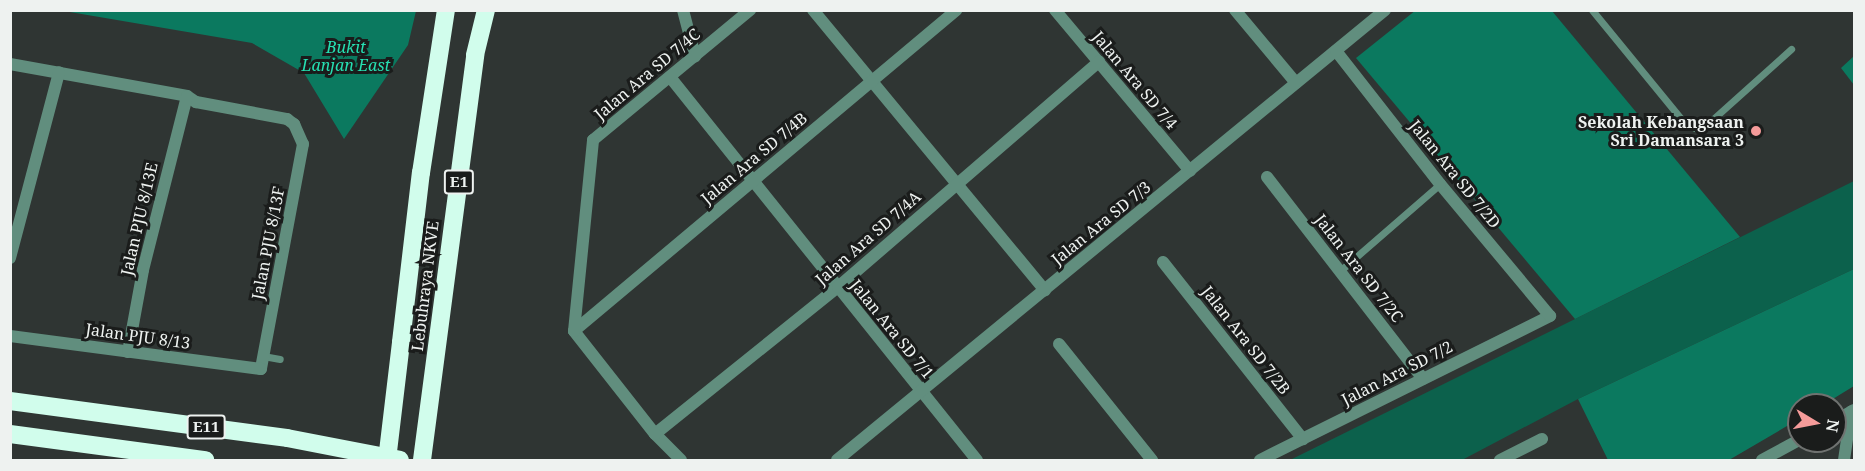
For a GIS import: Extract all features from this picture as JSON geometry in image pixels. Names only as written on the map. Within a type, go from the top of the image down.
[{"type":"highway","name":"Lebuhraya NKVE","points":[[387,460],[421,173],[446,10]]},
{"type":"highway","name":"Lebuhraya NKVE","points":[[422,460],[475,55],[486,10]]},
{"type":"highway","name":"E11","points":[[10,401],[287,438],[400,460]]},
{"type":"highway","name":"E11","points":[[10,434],[205,460]]},
{"type":"street","points":[[684,10],[695,57]]},
{"type":"street","name":"Jalan Ara SD 7/4C","points":[[574,332],[593,140],[750,10]]},
{"type":"street","points":[[813,10],[1045,290]]},
{"type":"street","name":"Jalan Ara SD 7/4B","points":[[574,332],[956,10]]},
{"type":"street","name":"Jalan Ara SD 7/4","points":[[1055,10],[1190,171]]},
{"type":"street","points":[[1235,10],[1296,84]]},
{"type":"street","name":"Jalan Ara SD 7/3","points":[[837,460],[1385,10]]},
{"type":"street","name":"Jalan Ara SD 7/2D","points":[[1336,51],[1440,184],[1550,316]]},
{"type":"street","name":"Jalan Ara SD 7/4A","points":[[655,434],[838,287],[1098,62]]},
{"type":"street","points":[[10,64],[187,96]]},
{"type":"street","points":[[10,258],[59,72]]},
{"type":"street","name":"Jalan Ara SD 7/1","points":[[670,77],[977,460]]},
{"type":"street","name":"Jalan PJU 8/13F","points":[[187,96],[196,102],[274,116],[294,124],[303,144],[261,369]]},
{"type":"street","name":"Jalan PJU 8/13E","points":[[128,352],[143,270],[187,96]]},
{"type":"street","name":"Jalan Ara SD 7/2C","points":[[1268,177],[1423,379]]},
{"type":"street","name":"Jalan Ara SD 7/2B","points":[[1163,262],[1303,439]]},
{"type":"street","name":"Jalan Ara SD 7/2","points":[[1260,460],[1550,316]]},
{"type":"street","points":[[574,332],[655,434],[681,460]]},
{"type":"street","name":"Jalan PJU 8/13","points":[[10,336],[261,369]]},
{"type":"street","points":[[1059,344],[1152,460]]},
{"type":"street","points":[[1844,460],[1853,411]]},
{"type":"street","points":[[1500,460],[1542,439]]},
{"type":"street","points":[[1762,460],[1787,446]]},
{"type":"lane","points":[[1592,10],[1686,125],[1695,128],[1713,119],[1791,50]]},
{"type":"lane","points":[[1341,270],[1440,184]]},
{"type":"lane","points":[[263,356],[280,359]]},
{"type":"green space","points":[[1416,10],[1552,11],[1740,237],[1575,319],[1356,58]]},
{"type":"green space","name":"Bukit Lanjan East","points":[[64,11],[416,11],[408,45],[344,139],[304,73],[252,43]]},
{"type":"green space","points":[[1854,56],[1854,85],[1841,68]]},
{"type":"green space","points":[[1854,181],[1854,269],[1578,399],[1462,460],[1290,460]]},
{"type":"green space","points":[[1854,269],[1854,386],[1843,393],[1787,393],[1787,426],[1729,460],[1608,460],[1578,399]]},
{"type":"place","name":"Sekolah Kebangsaan Sri Damansara 3","points":[[1756,131]]}]
